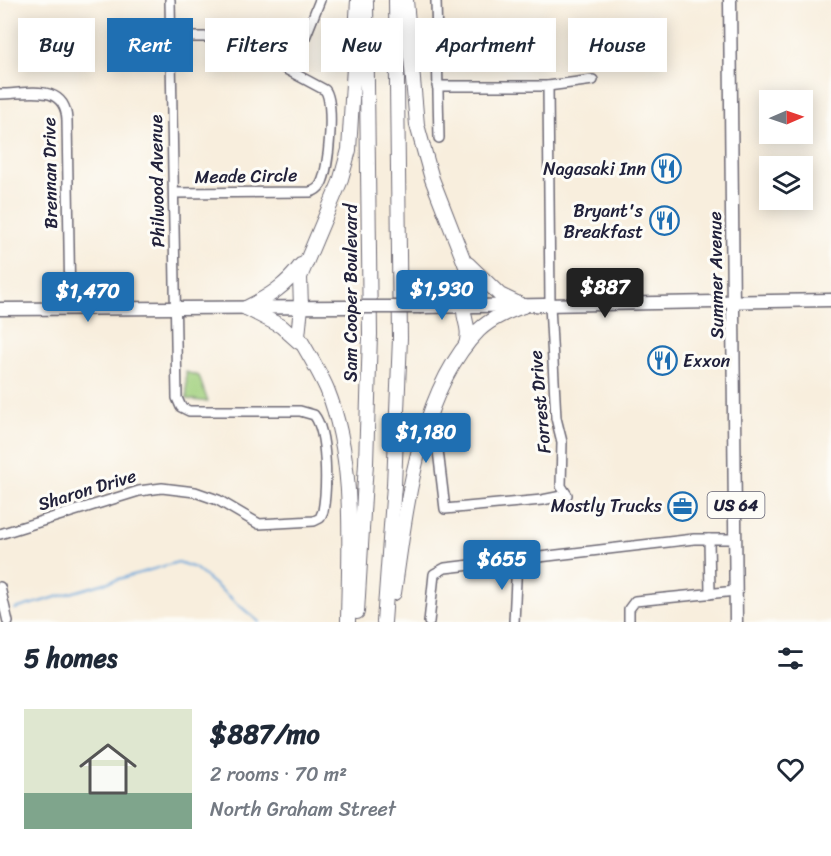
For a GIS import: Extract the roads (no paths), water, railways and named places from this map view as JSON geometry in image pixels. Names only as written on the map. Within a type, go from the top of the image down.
[{"type":"highway","points":[[348,622],[344,464],[332,403],[306,349],[297,336],[301,307],[298,294],[300,277],[340,182],[349,150],[358,0]]},
{"type":"highway","name":"Sam Cooper Boulevard","points":[[356,622],[366,463],[370,334],[366,0]]},
{"type":"highway","points":[[384,622],[394,485],[400,338],[396,0]]},
{"type":"highway","points":[[406,0],[417,125],[432,179],[471,279],[470,292],[464,306],[470,330],[466,345]]},
{"type":"highway","points":[[246,308],[271,296],[290,280],[307,256]]},
{"type":"highway","points":[[463,257],[480,278],[500,295],[523,306]]},
{"type":"highway","points":[[390,622],[418,457],[449,370],[466,345],[499,315],[523,306]]},
{"type":"highway","points":[[246,308],[290,332],[306,349]]},
{"type":"main road","name":"Summer Avenue","points":[[730,0],[736,622]]},
{"type":"main road","points":[[0,309],[523,306],[831,300]]},
{"type":"street","name":"Philwood Avenue","points":[[170,0],[171,18]]},
{"type":"street","points":[[309,28],[320,0]]},
{"type":"street","points":[[436,0],[439,138]]},
{"type":"street","name":"Philwood Avenue","points":[[172,72],[176,392],[178,403],[184,410],[306,411],[317,419],[323,443],[324,503],[320,518]]},
{"type":"street","name":"Meade Circle","points":[[174,193],[309,192],[318,189],[322,183],[328,153],[328,93],[292,72]]},
{"type":"street","points":[[437,86],[548,86],[593,80]]},
{"type":"street","name":"Forrest Drive","points":[[445,425],[437,442],[445,509],[567,495],[561,486],[562,442],[556,418],[550,305],[548,86]]},
{"type":"street","name":"Brennan Drive","points":[[0,94],[49,94],[58,97],[64,104],[67,120],[70,309]]},
{"type":"street","name":"Sharon Drive","points":[[0,534],[139,491],[162,488],[208,495],[259,524],[288,523],[320,518]]},
{"type":"street","points":[[429,622],[434,574],[445,568],[709,539],[736,539]]},
{"type":"street","points":[[709,539],[710,594]]},
{"type":"street","points":[[514,622],[517,560]]},
{"type":"street","points":[[0,587],[8,622]]},
{"type":"street","points":[[629,622],[629,609],[635,601],[736,591]]},
{"type":"waterway","points":[[15,609],[178,562],[195,568],[259,622]]},
{"type":"place","name":"Nagasaki Inn","points":[[667,169]]},
{"type":"place","name":"Bryant's Breakfast","points":[[664,221]]},
{"type":"place","name":"Exxon","points":[[662,361]]},
{"type":"place","name":"Mostly Trucks","points":[[683,506]]}]
